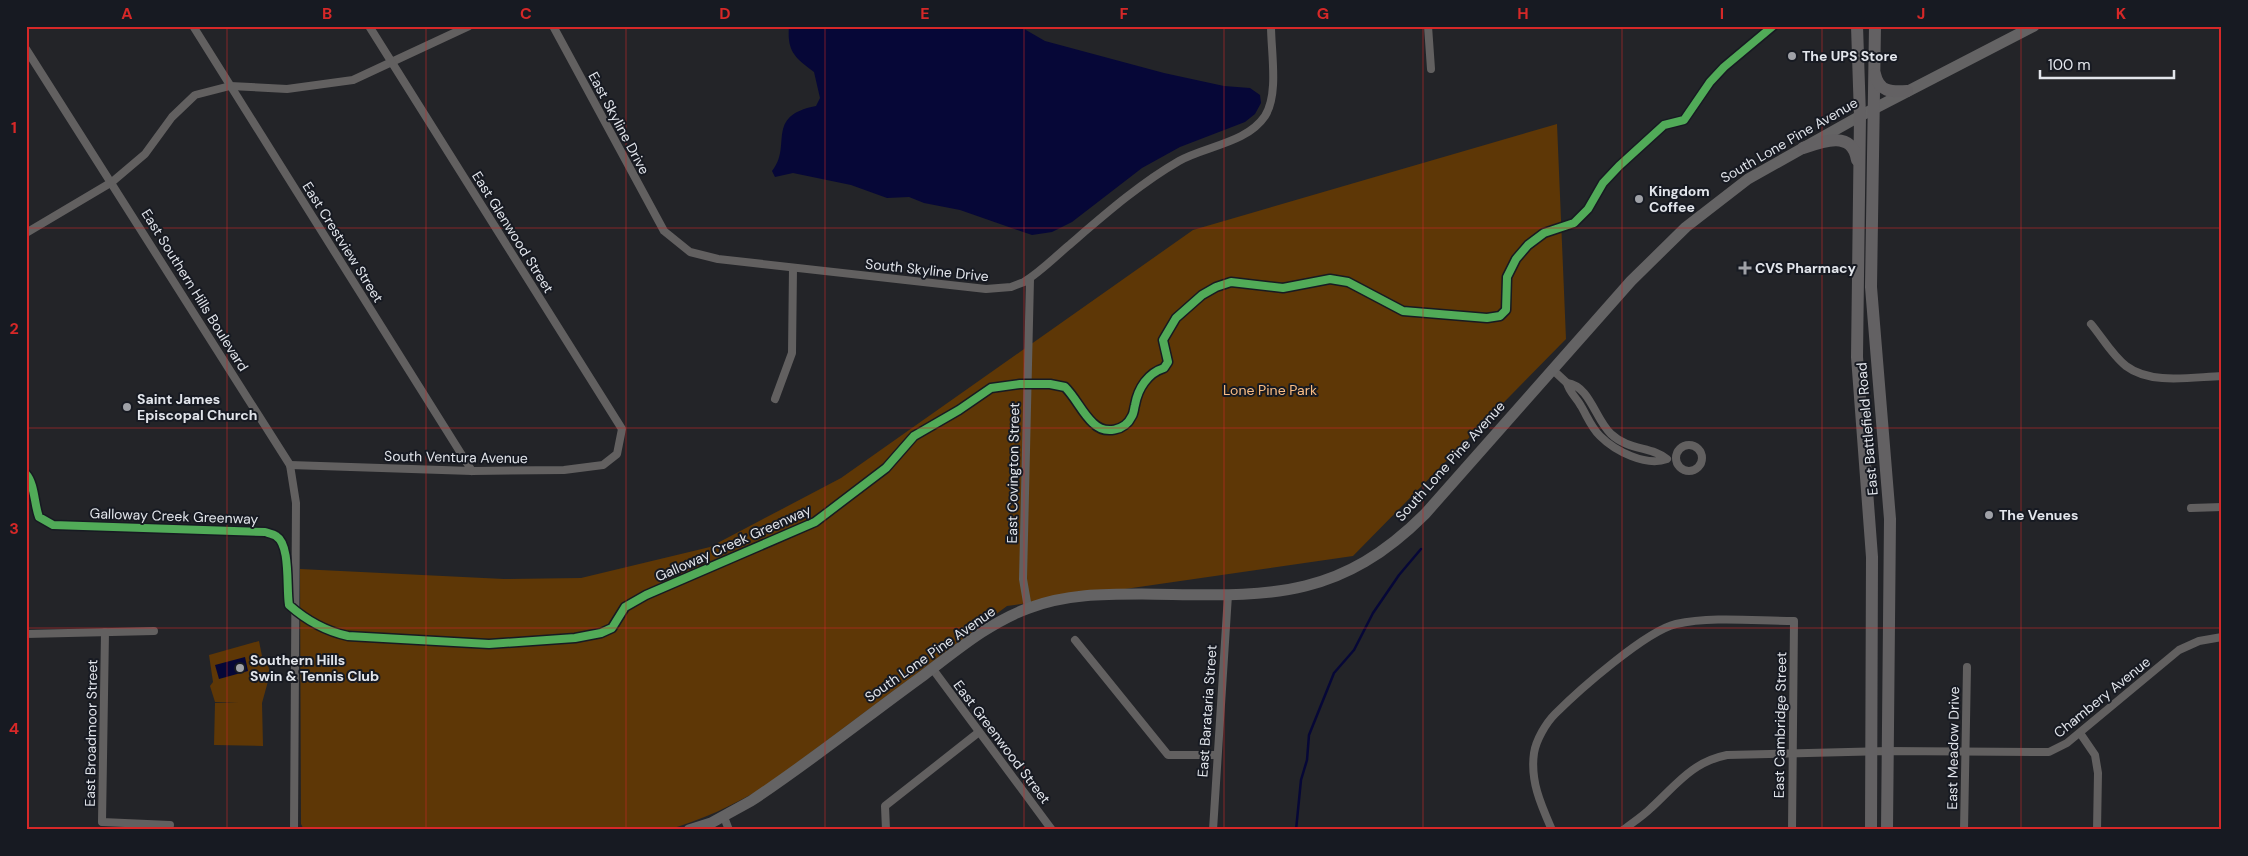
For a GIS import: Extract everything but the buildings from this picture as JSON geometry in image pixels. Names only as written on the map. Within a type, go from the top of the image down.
[{"type":"main road","name":"East Battlefield Road","points":[[1857,26],[1860,116],[1856,357],[1872,557],[1871,830]]},
{"type":"main road","name":"East Battlefield Road","points":[[1875,26],[1871,287],[1890,519],[1887,830]]},
{"type":"main road","name":"South Lone Pine Avenue","points":[[690,830],[724,817],[764,792],[981,632],[1028,608],[1065,598],[1090,595],[1228,595],[1277,592],[1310,586],[1341,575],[1377,555],[1425,514],[1631,281],[1680,233],[1748,179],[1874,108],[2034,26]]},
{"type":"main road","points":[[1874,69],[1879,86],[1886,91],[1907,91]]},
{"type":"main road","points":[[1803,148],[1824,140],[1844,140],[1851,146],[1856,155],[1858,165]]},
{"type":"street","name":"East Crestview Street","points":[[192,26],[472,471]]},
{"type":"street","name":"East Glenwood Street","points":[[369,26],[622,429],[617,454]]},
{"type":"street","points":[[26,233],[112,182],[145,154],[172,117],[194,95],[230,86],[287,89],[353,80],[392,64],[469,26]]},
{"type":"street","name":"East Skyline Drive","points":[[553,26],[664,231]]},
{"type":"street","name":"South Skyline Drive","points":[[664,231],[690,252],[718,259],[976,289],[1011,287],[1030,279],[1102,217],[1157,175],[1194,154],[1253,128],[1266,114],[1271,102],[1273,90],[1271,26]]},
{"type":"street","points":[[1428,26],[1431,69]]},
{"type":"street","name":"East Southern Hills Boulevard","points":[[26,49],[290,465],[296,503],[294,830]]},
{"type":"street","points":[[775,400],[792,353],[794,268]]},
{"type":"street","name":"East Covington Street","points":[[1028,608],[1023,579],[1030,279]]},
{"type":"street","points":[[2091,324],[2122,362],[2138,373],[2159,377],[2222,376]]},
{"type":"street","points":[[1553,370],[1566,383],[1569,390],[1578,393],[1614,437],[1624,444],[1661,454],[1671,459],[1659,462],[1647,460],[1625,454],[1609,444],[1599,435],[1578,393]]},
{"type":"street","points":[[1609,444],[1614,437]]},
{"type":"street","name":"South Ventura Avenue","points":[[290,465],[472,471],[564,470],[603,465],[617,454]]},
{"type":"street","points":[[2191,508],[2222,507]]},
{"type":"street","name":"East Barataria Street","points":[[1213,830],[1228,595]]},
{"type":"street","name":"East Cambridge Street","points":[[1552,830],[1537,797],[1534,753],[1543,731],[1554,714],[1632,647],[1675,624],[1699,621],[1794,621],[1792,830]]},
{"type":"street","points":[[26,634],[154,631]]},
{"type":"street","name":"East Broadmoor Street","points":[[105,632],[102,822],[170,825],[169,830]]},
{"type":"street","name":"Chambery Avenue","points":[[1623,830],[1649,810],[1695,766],[1710,758],[1727,755],[1872,751],[2049,752],[2059,748],[2080,733],[2179,650],[2199,641],[2222,637]]},
{"type":"street","points":[[1075,640],[1168,755],[1217,755]]},
{"type":"street","name":"East Meadow Drive","points":[[1964,830],[1967,667]]},
{"type":"street","name":"East Greenwood Street","points":[[932,668],[1052,830]]},
{"type":"street","points":[[886,830],[885,806],[979,732]]},
{"type":"street","points":[[2080,733],[2095,755],[2098,773],[2097,830]]},
{"type":"street","points":[[724,817],[729,830]]},
{"type":"green space","name":"Lone Pine Park","points":[[1557,124],[1566,339],[1353,556],[1007,606],[766,786],[693,822],[666,830],[304,830],[301,824],[300,569],[504,579],[581,578],[710,547],[841,478],[1193,230]]},
{"type":"green space","points":[[259,641],[263,661],[267,660],[270,674],[262,703],[263,746],[214,745],[215,703],[238,703],[215,702],[210,686],[213,682],[209,655]]},
{"type":"shaded area","points":[[789,26],[1019,26],[1045,41],[1164,73],[1224,86],[1250,88],[1260,95],[1261,103],[1255,114],[1245,122],[1180,147],[1142,168],[1072,222],[1052,232],[1032,235],[960,210],[924,203],[909,197],[887,198],[851,185],[793,173],[775,177],[772,171],[778,161],[785,124],[790,117],[800,111],[816,106],[820,98],[814,72],[793,53],[789,42]]},
{"type":"shaded area","points":[[245,657],[248,671],[219,679],[215,665]]},
{"type":"waterway","points":[[1296,830],[1301,780],[1307,760],[1309,735],[1334,673],[1354,650],[1373,613],[1399,575],[1421,549]]},
{"type":"cycle path","name":"Galloway Creek Greenway","points":[[26,474],[33,489],[39,517],[53,525],[265,532],[275,535],[281,541],[286,557],[289,605],[317,625],[340,634],[489,644],[575,638],[601,633],[612,628],[625,607],[646,595],[815,522],[886,468],[914,436],[959,410],[991,388],[1020,384],[1050,384],[1065,387],[1089,419],[1098,427],[1109,430],[1120,428],[1133,415],[1136,399],[1141,387],[1153,373],[1164,368],[1168,362],[1163,340],[1176,318],[1202,295],[1216,287],[1231,282],[1283,288],[1330,279],[1348,282],[1403,311],[1487,318],[1500,316],[1506,310],[1507,277],[1516,259],[1528,245],[1544,233],[1574,223],[1588,209],[1603,183],[1619,166],[1664,125],[1684,120],[1710,82],[1724,67],[1773,26]]},
{"type":"place","name":"The UPS Store","points":[[1792,56]]},
{"type":"place","name":"Kingdom Coffee","points":[[1639,199]]},
{"type":"place","name":"CVS Pharmacy","points":[[1745,268]]},
{"type":"place","name":"Saint James Episcopal Church","points":[[127,407]]},
{"type":"place","name":"The Venues","points":[[1989,515]]},
{"type":"place","name":"Southern Hills Swin & Tennis Club","points":[[240,668]]}]
